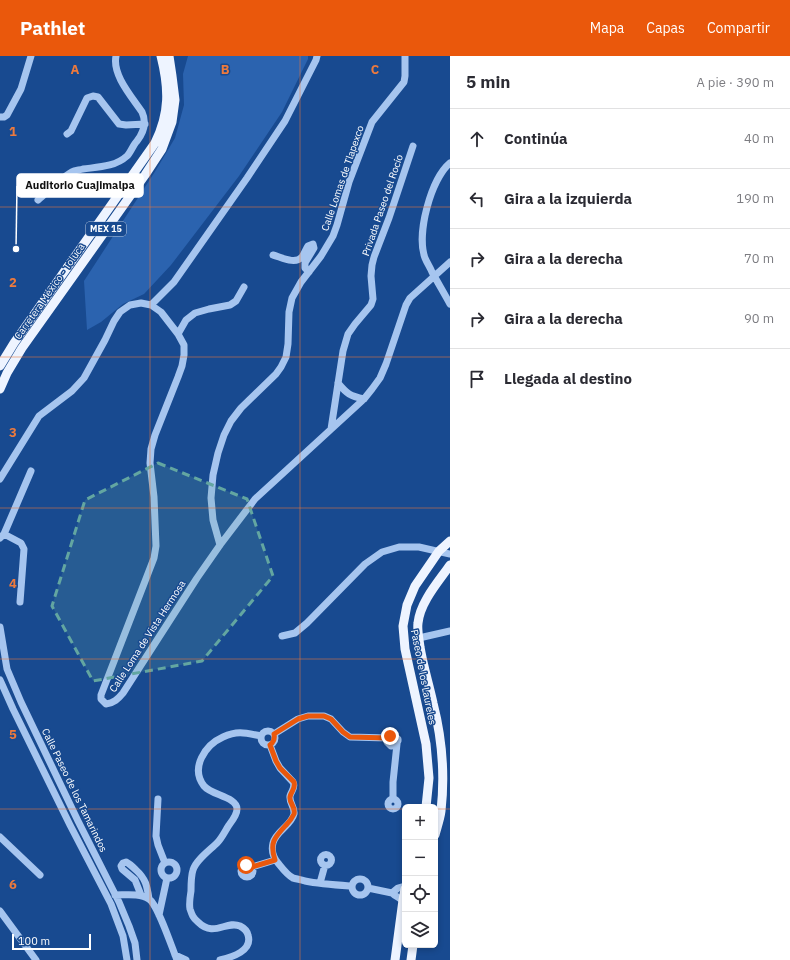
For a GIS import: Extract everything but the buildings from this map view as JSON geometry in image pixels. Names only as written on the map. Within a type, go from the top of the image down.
[{"type":"main road","name":"Carretera México - Toluca","points":[[0,366],[14,343],[155,144],[166,113],[166,83],[161,56]]},
{"type":"main road","name":"Carretera México - Toluca","points":[[0,389],[22,348],[162,149],[172,122],[175,100],[169,56]]},
{"type":"main road","name":"Paseo de los Laureles","points":[[426,804],[429,778],[426,744],[405,649],[403,626],[407,605],[415,586],[439,551],[450,541]]},
{"type":"main road","name":"Paseo de los Laureles","points":[[438,822],[443,780],[440,735],[434,704],[422,658],[418,622],[429,594],[450,565]]},
{"type":"main road","points":[[395,960],[402,912]]},
{"type":"main road","points":[[411,960],[413,948]]},
{"type":"street","points":[[0,117],[7,115],[21,89],[30,56]]},
{"type":"street","points":[[38,200],[63,178],[74,171],[113,165],[123,160],[129,154],[133,145],[139,138],[145,124],[145,118],[119,77],[116,67],[116,56]]},
{"type":"street","points":[[0,479],[39,416],[72,391],[84,378],[114,320],[120,312],[130,306],[142,303],[151,305],[174,282],[281,128],[317,56]]},
{"type":"street","name":"Calle Lomas de Tlapexco","points":[[220,545],[213,520],[211,498],[213,475],[224,434],[240,408],[276,374],[286,357],[289,312],[292,298],[301,282],[321,256],[337,225],[349,182],[372,122],[404,82],[405,56]]},
{"type":"street","points":[[66,134],[71,131],[87,98],[93,96],[98,97],[119,124],[145,124]]},
{"type":"street","name":"Privada Paseo del Rocío","points":[[331,429],[343,351],[348,334],[371,305],[373,298],[371,276],[374,257],[389,218],[413,146]]},
{"type":"street","points":[[450,163],[438,177],[424,218],[422,232],[425,258],[450,304]]},
{"type":"street","points":[[273,255],[294,261],[301,258],[308,246],[313,244],[314,248],[305,263],[305,268],[309,272]]},
{"type":"street","name":"Calle Loma de Vista Hermosa","points":[[151,305],[161,312],[178,334],[184,345],[184,355],[182,366],[154,434],[151,449],[150,463],[154,497],[156,546],[154,558],[146,582],[102,691],[101,695],[106,704],[110,704],[115,701],[123,693],[197,578],[255,499],[372,390],[380,378],[386,364],[406,305],[410,298],[450,262]]},
{"type":"street","points":[[178,334],[186,320],[195,313],[230,305],[236,301],[244,287]]},
{"type":"street","points":[[338,384],[345,392],[352,396],[364,399]]},
{"type":"street","points":[[20,602],[24,549],[21,543],[2,536],[31,471]]},
{"type":"street","points":[[282,636],[294,633],[307,623],[365,564],[382,552],[399,547],[419,546],[450,554]]},
{"type":"street","name":"Calle Paseo de los Tamarindos","points":[[0,627],[7,669],[13,684],[78,821],[116,895],[133,938],[137,960]]},
{"type":"street","points":[[419,638],[450,631]]},
{"type":"street","name":"Calle Paseo de los Tamarindos","points":[[0,680],[70,825],[111,904],[123,936],[127,960]]},
{"type":"street","points":[[4,688],[13,684]]},
{"type":"street","points":[[274,734],[298,719],[308,716],[324,716],[331,719],[350,737],[388,738],[390,746],[397,744],[393,782],[393,799]]},
{"type":"street","points":[[261,736],[267,731],[271,731],[274,734]]},
{"type":"street","points":[[220,960],[239,954],[246,947],[249,940],[247,933],[242,927],[235,924],[213,929],[207,928],[200,924],[193,917],[190,907],[191,880],[193,869],[202,857],[218,841],[235,817],[237,810],[236,804],[232,800],[212,792],[204,786],[200,778],[199,769],[201,758],[207,748],[218,739],[229,734],[240,732],[261,736]]},
{"type":"street","points":[[270,745],[274,742],[274,734]]},
{"type":"street","points":[[261,736],[262,741],[265,744],[270,745]]},
{"type":"street","points":[[270,745],[280,768],[294,782],[295,785],[290,797],[290,803],[294,811],[293,816],[277,835],[273,843],[272,851],[275,860],[293,878],[320,884],[351,886]]},
{"type":"street","points":[[158,799],[156,836],[165,863]]},
{"type":"street","points":[[70,825],[78,821]]},
{"type":"street","points":[[0,837],[40,875]]},
{"type":"street","points":[[252,867],[275,860]]},
{"type":"street","points":[[172,862],[177,867],[177,872],[172,878],[167,878],[163,875],[161,870],[165,863],[172,862]]},
{"type":"street","points":[[141,895],[135,880],[122,869],[121,866],[123,863],[129,863],[146,881],[149,899]]},
{"type":"street","points":[[320,884],[325,865]]},
{"type":"street","points":[[159,915],[167,878]]},
{"type":"street","points":[[361,878],[366,882],[368,888],[365,894],[358,896],[352,892],[351,886],[354,880],[361,878]]},
{"type":"street","points":[[392,893],[402,887]]},
{"type":"street","points":[[368,888],[392,893],[402,900]]},
{"type":"street","points":[[116,895],[141,895],[149,899],[155,906],[176,958],[186,960]]},
{"type":"street","points":[[0,911],[36,960]]},
{"type":"highlighted area","points":[[158,463],[247,499],[273,576],[202,661],[93,681],[52,606],[85,500]]},
{"type":"shaded area","points":[[188,56],[308,56],[308,59],[282,112],[239,176],[171,265],[144,294],[123,304],[101,322],[87,330],[84,281],[175,138],[184,105],[183,74]]},
{"type":"place","name":"Auditorio Cuajimalpa","points":[[16,249]]},
{"type":"route","points":[[246,865],[248,864],[252,867],[275,860],[272,851],[273,843],[277,835],[293,816],[294,811],[290,803],[290,797],[295,785],[294,782],[280,768],[276,761],[270,745],[274,742],[274,734],[298,719],[308,716],[324,716],[331,719],[350,737],[388,738],[390,736]]}]
